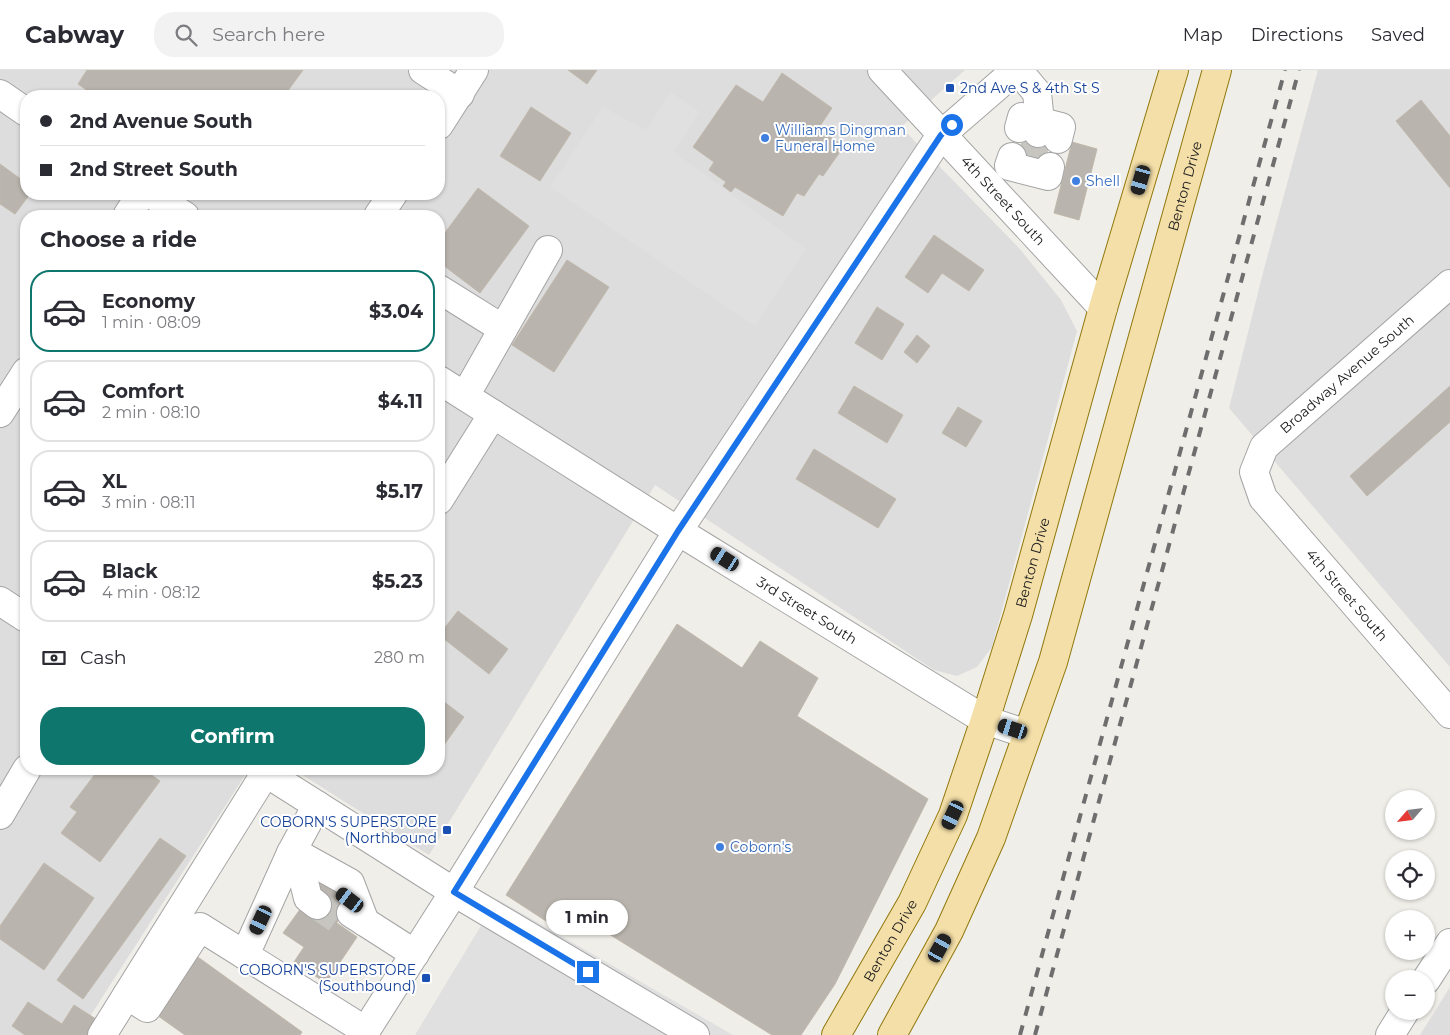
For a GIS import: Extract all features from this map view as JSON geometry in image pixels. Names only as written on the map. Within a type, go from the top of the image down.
[{"type":"main road","name":"Benton Drive","points":[[836,1035],[916,894],[953,815],[1018,615],[1103,308],[1174,70]]},
{"type":"main road","name":"Benton Drive","points":[[892,1035],[949,931],[991,838],[1054,662],[1217,70]]},
{"type":"street","points":[[423,70],[460,94]]},
{"type":"street","points":[[445,116],[474,70]]},
{"type":"street","name":"4th Street South","points":[[882,70],[1103,308]]},
{"type":"street","points":[[127,995],[147,1008],[200,927],[365,1033],[678,531],[941,135],[1017,70],[1037,93],[1039,131]]},
{"type":"street","points":[[0,94],[20,108]]},
{"type":"street","points":[[1007,203],[1021,189],[1030,164]]},
{"type":"street","points":[[160,200],[176,210]]},
{"type":"street","points":[[465,396],[548,250]]},
{"type":"street","name":"Broadway Avenue South","points":[[1254,472],[1264,446],[1450,284]]},
{"type":"street","points":[[445,293],[503,329]]},
{"type":"street","points":[[0,413],[20,381]]},
{"type":"street","name":"3rd Street South","points":[[445,384],[678,531],[985,720],[1027,734]]},
{"type":"street","points":[[445,490],[493,414]]},
{"type":"street","name":"4th Street South","points":[[1254,472],[1263,498],[1450,714]]},
{"type":"street","points":[[0,601],[20,614]]},
{"type":"street","points":[[0,815],[23,775]]},
{"type":"street","points":[[102,1035],[262,775]]},
{"type":"street","points":[[272,775],[454,892],[695,1035]]},
{"type":"street","points":[[317,805],[319,887]]},
{"type":"street","points":[[245,955],[319,887],[350,883],[365,922]]},
{"type":"street","points":[[319,887],[350,900],[365,922],[415,954]]},
{"type":"street","points":[[1390,1035],[1400,1020]]},
{"type":"shaded area","points":[[0,70],[965,70],[901,127],[1019,248],[1061,300],[1077,331],[992,647],[977,667],[957,676],[934,670],[655,485],[429,855],[302,775],[445,775],[445,210],[20,210],[20,775],[245,775],[78,1035],[0,1035]]},
{"type":"shaded area","points":[[1318,70],[1450,70],[1450,667],[1229,408],[1265,265]]},
{"type":"shaded area","points":[[671,92],[699,112],[674,152],[806,249],[755,326],[550,187],[603,107],[646,130]]},
{"type":"shaded area","points":[[497,899],[733,1035],[415,1035]]},
{"type":"shaded area","points":[[1450,987],[1450,1035],[1420,1035],[1429,1020],[1435,1020],[1435,1011]]},
{"type":"building","points":[[87,70],[303,70],[288,90],[86,90],[78,84]]},
{"type":"building","points":[[568,70],[597,70],[587,84]]},
{"type":"building","name":"Williams Dingman Funeral Home","points":[[782,73],[832,108],[818,129],[844,146],[823,176],[819,174],[804,196],[797,193],[783,216],[735,187],[731,192],[723,186],[726,182],[709,170],[714,162],[693,147],[736,85],[763,102]]},
{"type":"building","points":[[1421,100],[1450,136],[1450,188],[1396,121]]},
{"type":"building","points":[[531,107],[571,133],[540,181],[500,156]]},
{"type":"building","name":"Shell","points":[[1072,142],[1097,149],[1079,220],[1054,213]]},
{"type":"building","points":[[0,164],[20,179],[20,200],[26,200],[15,214],[0,204]]},
{"type":"building","points":[[478,188],[529,226],[480,293],[445,267],[445,233]]},
{"type":"building","points":[[934,235],[984,270],[969,291],[942,273],[928,293],[905,277]]},
{"type":"building","points":[[567,260],[609,287],[554,372],[512,345]]},
{"type":"building","points":[[877,307],[904,324],[882,360],[855,343]]},
{"type":"building","points":[[917,335],[930,346],[917,363],[904,352]]},
{"type":"building","points":[[854,386],[903,415],[887,443],[838,413]]},
{"type":"building","points":[[1450,386],[1450,422],[1367,496],[1350,476]]},
{"type":"building","points":[[958,407],[982,421],[966,447],[942,433]]},
{"type":"building","points":[[814,449],[896,499],[878,528],[796,479]]},
{"type":"building","points":[[458,611],[508,649],[489,674],[445,640],[445,627]]},
{"type":"building","name":"Coborn's","points":[[677,624],[742,668],[760,641],[818,678],[797,716],[928,799],[835,984],[801,1035],[772,1035],[596,926],[566,934],[506,895]]},
{"type":"building","points":[[445,703],[464,717],[445,744]]},
{"type":"building","points":[[94,775],[152,775],[160,781],[100,862],[61,833],[77,812],[70,807]]},
{"type":"building","points":[[160,838],[186,856],[83,999],[57,980]]},
{"type":"building","points":[[44,863],[94,898],[44,970],[0,939],[0,926]]},
{"type":"building","points":[[322,873],[343,882],[337,923],[357,937],[326,983],[294,962],[304,947],[283,933],[301,908],[315,918]]},
{"type":"building","points":[[195,955],[302,1032],[300,1035],[185,1035],[154,1013]]},
{"type":"building","points":[[28,1002],[62,1024],[74,1005],[99,1021],[89,1035],[25,1035],[12,1026]]},
{"type":"tunnel","points":[[1031,162],[1038,133]]},
{"type":"tunnel","points":[[317,905],[337,919]]},
{"type":"railway","points":[[1020,1035],[1285,70]]},
{"type":"railway","points":[[1035,1035],[1299,70]]},
{"type":"place","name":"2nd Ave S & 4th St S","points":[[950,88]]},
{"type":"place","name":"Williams Dingman Funeral Home","points":[[765,138]]},
{"type":"place","name":"Shell","points":[[1076,181]]},
{"type":"place","name":"COBORN'S SUPERSTORE (Northbound","points":[[447,830]]},
{"type":"place","name":"Coborn's","points":[[720,847]]},
{"type":"place","name":"COBORN'S SUPERSTORE (Southbound)","points":[[426,978]]},
{"type":"route","points":[[588,972],[454,892],[678,531],[941,135],[952,125]]}]
